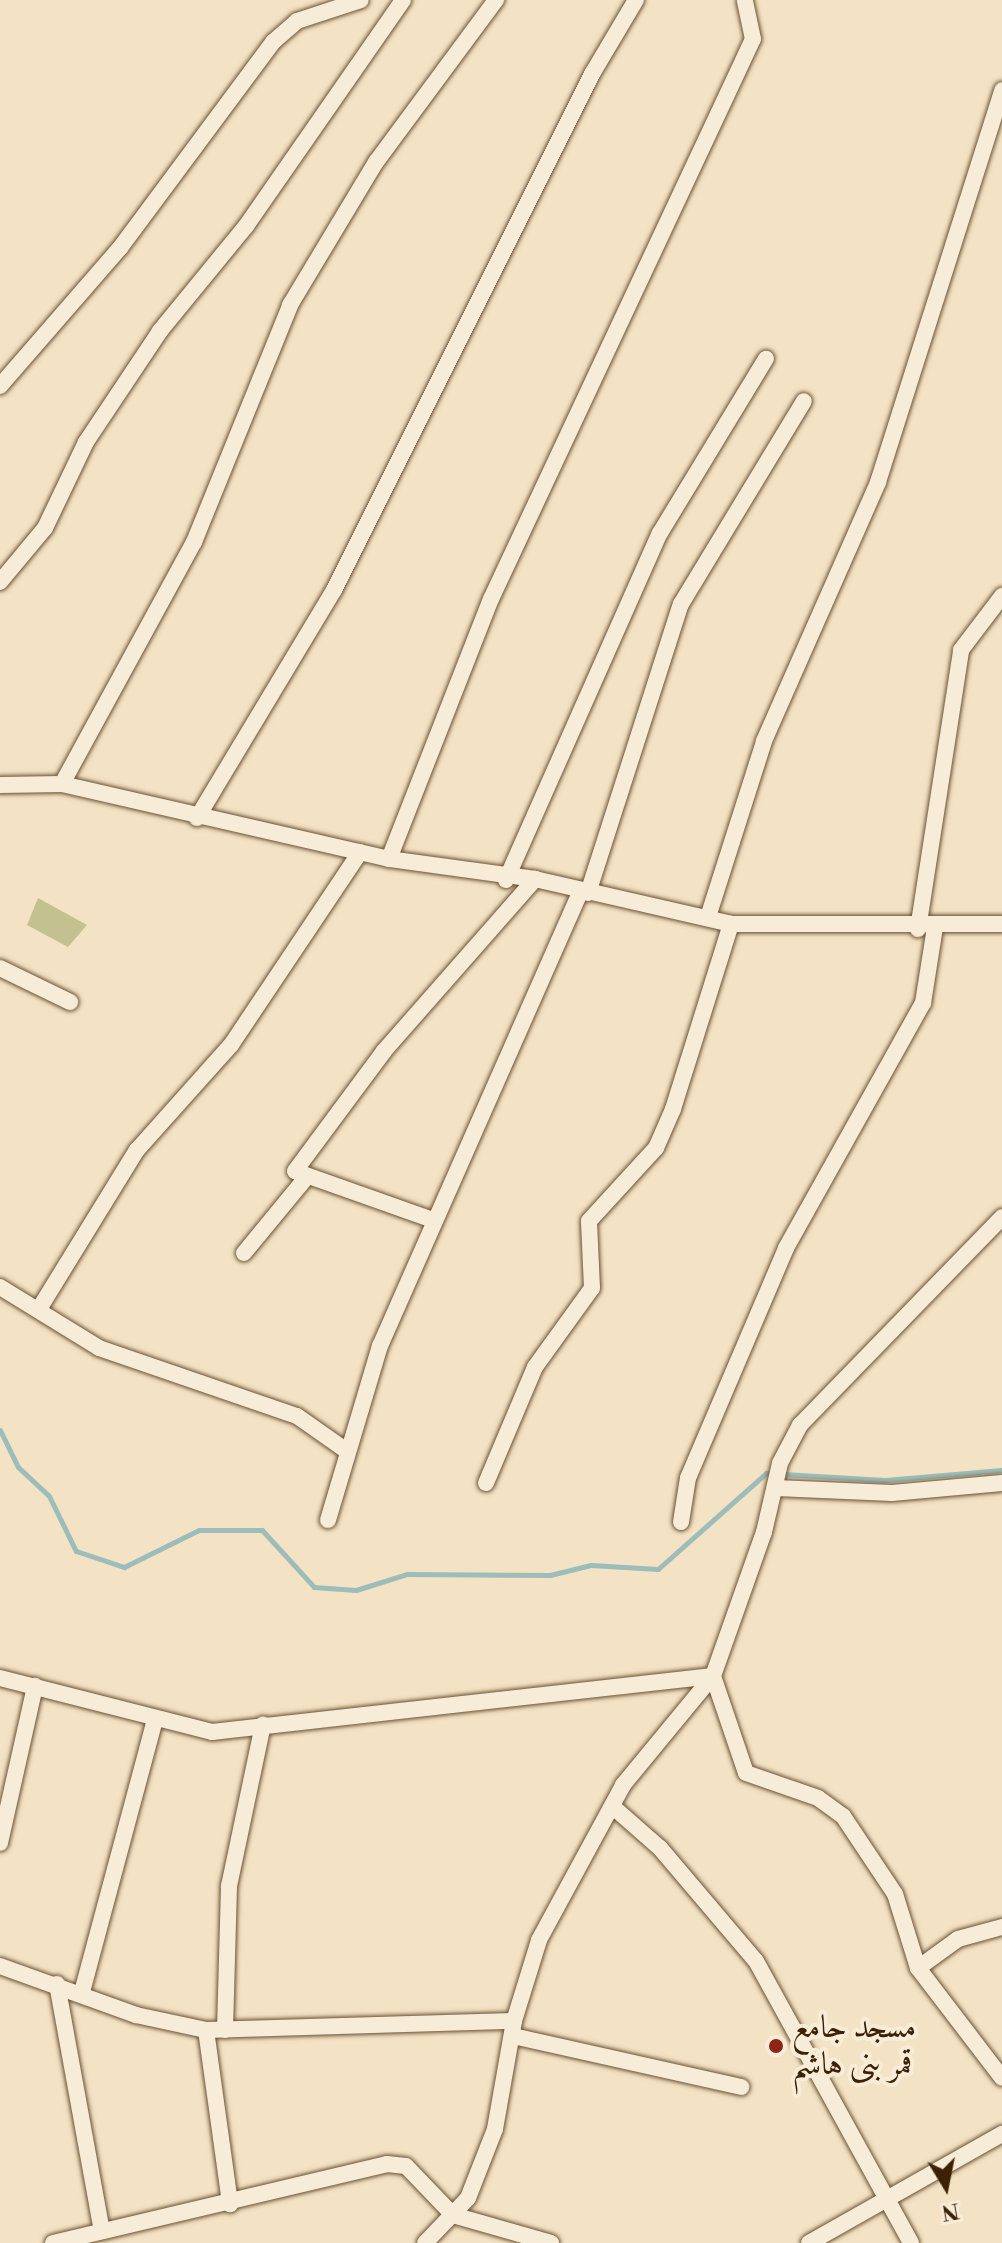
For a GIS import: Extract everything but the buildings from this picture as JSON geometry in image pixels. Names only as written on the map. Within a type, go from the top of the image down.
[{"type":"street","points":[[0,386],[120,248],[273,42],[297,21],[361,0]]},
{"type":"street","points":[[0,582],[45,528],[86,442],[160,331],[246,226],[403,0]]},
{"type":"street","points":[[62,784],[194,542],[290,305],[376,162],[496,0]]},
{"type":"street","points":[[197,818],[334,590],[592,74],[636,0]]},
{"type":"street","points":[[389,859],[491,599],[753,39],[745,0]]},
{"type":"street","points":[[708,917],[764,741],[878,482],[1002,90]]},
{"type":"street","points":[[506,880],[660,533],[766,359]]},
{"type":"street","points":[[328,1520],[344,1449],[433,1220],[583,893],[681,604],[804,401]]},
{"type":"street","points":[[681,1522],[688,1478],[786,1248],[923,1003],[926,928],[961,650],[1002,596]]},
{"type":"street","points":[[0,785],[62,784],[197,818],[389,859],[506,880],[535,879],[583,893],[731,924],[926,928],[1002,924]]},
{"type":"street","points":[[39,1309],[137,1150],[231,1045],[360,852]]},
{"type":"street","points":[[433,1220],[305,1179],[295,1171],[328,1119],[535,879]]},
{"type":"street","points":[[486,1483],[535,1367],[592,1288],[589,1221],[656,1148],[673,1109],[731,924]]},
{"type":"street","points":[[0,968],[70,1002]]},
{"type":"street","points":[[244,1253],[305,1179]]},
{"type":"street","points":[[425,2243],[468,2198],[495,2129],[514,2028],[539,1940],[612,1806],[713,1676],[777,1484],[780,1463],[829,1392],[1002,1217]]},
{"type":"street","points":[[0,1287],[99,1348],[297,1416],[344,1449]]},
{"type":"street","points":[[777,1484],[892,1493],[1002,1483]]},
{"type":"street","points":[[0,1678],[212,1732],[713,1676]]},
{"type":"street","points":[[713,1676],[746,1773],[818,1798],[843,1816],[895,1894],[918,1968],[1002,2078]]},
{"type":"street","points":[[0,1843],[35,1686]]},
{"type":"street","points":[[82,1992],[155,1719]]},
{"type":"street","points":[[225,2030],[229,1886],[263,1725]]},
{"type":"street","points":[[612,1806],[660,1848],[756,1961],[891,2197],[911,2243]]},
{"type":"street","points":[[918,1968],[958,1939],[1002,1927]]},
{"type":"street","points":[[0,1966],[82,1992],[136,2015],[206,2030],[514,2028],[741,2087]]},
{"type":"street","points":[[57,1984],[102,2231]]},
{"type":"street","points":[[206,2030],[230,2204]]},
{"type":"street","points":[[809,2243],[1002,2134]]},
{"type":"street","points":[[53,2243],[230,2204],[387,2164],[406,2166],[453,2215],[551,2243]]},
{"type":"shaded area","points":[[38,898],[87,925],[68,947],[27,925]]},
{"type":"waterway","points":[[0,1430],[18,1467],[49,1496],[76,1551],[124,1567],[199,1530],[262,1530],[314,1587],[356,1590],[407,1574],[550,1575],[591,1565],[658,1569],[766,1473],[885,1480],[1002,1470]]},
{"type":"place","name":"مسجد جامع قمر بنی هاشم","points":[[776,2046]]}]
